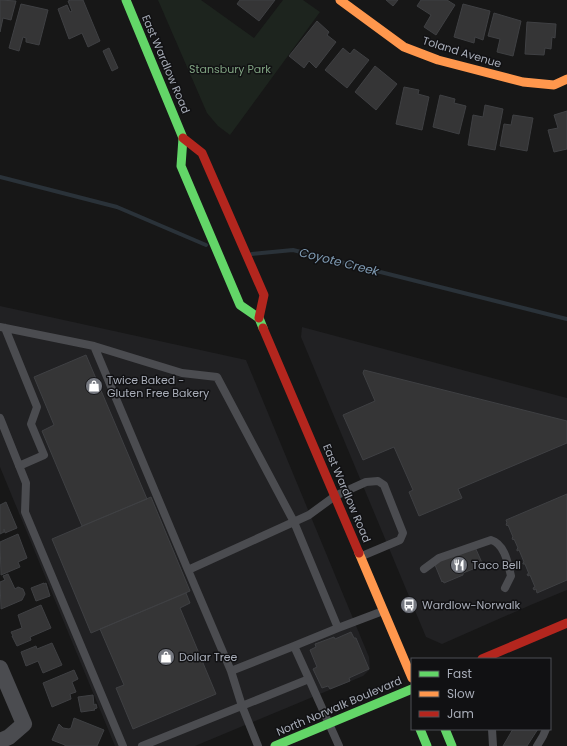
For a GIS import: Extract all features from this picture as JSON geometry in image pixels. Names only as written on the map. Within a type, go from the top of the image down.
[{"type":"main road","name":"East Wardlow Road","points":[[126,0],[183,138],[181,166],[240,305],[259,318],[411,676]]},
{"type":"main road","name":"Toland Avenue","points":[[340,0],[404,47],[438,60],[522,82],[554,85],[567,79]]},
{"type":"main road","name":"East Wardlow Road","points":[[183,138],[202,153],[264,295],[259,318]]},
{"type":"main road","points":[[486,658],[514,650],[567,623]]},
{"type":"main road","name":"North Norwalk Boulevard","points":[[275,746],[411,689]]},
{"type":"main road","points":[[420,730],[428,746]]},
{"type":"main road","points":[[445,730],[452,746]]},
{"type":"street","points":[[0,668],[24,724],[4,739]]},
{"type":"lane","points":[[2,328],[94,346],[182,373],[217,377],[294,522],[338,628]]},
{"type":"lane","points":[[2,328],[37,407],[31,424],[44,455],[19,466]]},
{"type":"lane","points":[[94,346],[231,671],[242,706],[258,746]]},
{"type":"lane","points":[[0,418],[26,484],[25,512],[123,746]]},
{"type":"lane","points":[[188,570],[309,515],[335,496],[366,482],[378,481],[384,485],[403,533],[400,540],[361,557]]},
{"type":"lane","points":[[424,569],[439,558],[491,540],[497,541],[508,562],[511,576],[505,588]]},
{"type":"lane","points":[[231,671],[384,610]]},
{"type":"lane","points":[[294,646],[339,746]]},
{"type":"lane","points":[[142,746],[309,679]]},
{"type":"lane","points":[[492,730],[493,746]]},
{"type":"lane","points":[[537,746],[545,730]]},
{"type":"shaded area","points":[[0,306],[246,360],[369,657],[370,669],[363,676],[195,746],[115,746],[0,467]]},
{"type":"shaded area","points":[[302,327],[567,398],[567,590],[442,644],[426,637],[301,337]]},
{"type":"green space","name":"Stansbury Park","points":[[158,0],[201,0],[254,38],[283,0],[303,0],[320,12],[230,135],[218,126],[207,113]]},
{"type":"building","points":[[0,0],[16,1],[11,20],[3,18],[0,32]]},
{"type":"building","points":[[83,0],[100,41],[88,47],[82,33],[69,39],[58,9],[67,5],[70,12],[72,11],[68,1]]},
{"type":"building","points":[[240,0],[275,0],[259,21],[237,4]]},
{"type":"building","points":[[386,0],[398,0],[393,6]]},
{"type":"building","points":[[421,0],[447,0],[455,5],[436,35],[424,27],[431,15],[417,6]]},
{"type":"building","points":[[21,4],[48,10],[39,45],[26,42],[26,38],[23,37],[19,51],[9,48]]},
{"type":"building","points":[[463,4],[490,11],[483,40],[475,37],[474,43],[454,37]]},
{"type":"building","points":[[494,13],[521,21],[513,56],[497,52],[500,39],[488,36]]},
{"type":"building","points":[[317,21],[329,32],[327,35],[336,42],[316,68],[309,61],[304,68],[289,56]]},
{"type":"building","points":[[527,22],[556,24],[555,38],[552,37],[551,49],[545,48],[544,55],[525,54]]},
{"type":"building","points":[[109,48],[118,68],[112,71],[103,51]]},
{"type":"building","points":[[343,48],[350,54],[354,49],[369,60],[347,88],[325,70]]},
{"type":"building","points":[[375,66],[397,84],[376,110],[355,92]]},
{"type":"building","points":[[404,87],[419,90],[418,94],[429,97],[422,130],[396,124]]},
{"type":"building","points":[[440,95],[455,99],[454,103],[466,106],[459,134],[433,127]]},
{"type":"building","points":[[485,105],[503,109],[495,150],[468,145],[473,115],[483,117]]},
{"type":"building","points":[[567,111],[567,149],[554,152],[548,130],[558,128],[554,115]]},
{"type":"building","points":[[513,115],[533,118],[527,151],[500,146],[504,124],[511,125]]},
{"type":"building","points":[[86,355],[147,499],[82,526],[42,431],[54,425],[34,377]]},
{"type":"building","points":[[364,370],[567,421],[567,443],[458,489],[462,498],[419,516],[409,492],[413,490],[394,447],[363,460],[343,415],[375,401],[363,373]]},
{"type":"building","points":[[567,494],[567,580],[537,593],[536,589],[534,590],[533,588],[535,587],[530,575],[528,576],[527,574],[529,574],[525,564],[523,564],[524,562],[519,550],[517,551],[518,548],[514,539],[513,540],[512,538],[513,537],[508,525],[507,526],[506,524],[506,520]]},
{"type":"building","points":[[151,497],[190,591],[91,633],[52,539]]},
{"type":"building","points":[[6,502],[17,528],[5,533],[4,529],[4,532],[0,534],[0,505]]},
{"type":"building","points":[[18,534],[27,558],[18,562],[20,567],[1,575],[0,542]]},
{"type":"building","name":"Taco Bell","points":[[475,547],[483,565],[444,583],[443,581],[442,582],[435,563],[455,555],[456,557]]},
{"type":"building","points":[[8,574],[15,589],[18,587],[23,589],[25,594],[22,600],[1,609],[0,582],[5,580],[3,576]]},
{"type":"building","points":[[46,583],[50,596],[36,601],[31,588]]},
{"type":"building","points":[[186,593],[190,603],[180,608],[216,694],[133,729],[116,688],[124,685],[100,629]]},
{"type":"building","points":[[41,605],[51,628],[30,637],[31,640],[17,646],[11,632],[22,628],[18,615]]},
{"type":"building","points":[[351,632],[354,638],[356,638],[369,669],[349,678],[350,681],[330,689],[328,686],[322,688],[313,669],[317,667],[310,650],[316,647],[315,644],[334,637],[335,639]]},
{"type":"building","points":[[52,643],[62,665],[43,673],[38,661],[26,666],[21,652],[36,646],[37,649]]},
{"type":"building","points":[[74,670],[78,679],[72,682],[76,692],[70,694],[71,699],[52,707],[43,683]]},
{"type":"building","points":[[93,695],[94,705],[96,704],[97,708],[94,709],[95,710],[81,712],[78,697]]},
{"type":"building","points":[[74,718],[104,730],[97,746],[65,746],[52,740],[59,724],[63,728],[69,729],[71,728]]},
{"type":"building","points":[[512,730],[537,730],[527,746],[503,746]]},
{"type":"waterway","name":"Coyote Creek","points":[[0,177],[117,207],[206,245]]},
{"type":"waterway","name":"Coyote Creek","points":[[252,254],[293,250],[567,319]]},
{"type":"traffic: fast","points":[[126,0],[183,138],[181,166],[240,305],[259,318],[263,328]]},
{"type":"traffic: fast","points":[[275,746],[411,689]]},
{"type":"traffic: fast","points":[[420,730],[427,746]]},
{"type":"traffic: fast","points":[[445,730],[452,746]]},
{"type":"traffic: slow","points":[[340,0],[404,47],[438,60],[523,82],[554,85],[567,79]]},
{"type":"traffic: slow","points":[[359,553],[411,676]]},
{"type":"traffic: jam","points":[[183,138],[202,153],[264,295],[259,318]]},
{"type":"traffic: jam","points":[[263,328],[359,553]]},
{"type":"traffic: jam","points":[[484,658],[567,623]]},
{"type":"place","name":"Twice Baked - Gluten Free Bakery","points":[[94,386]]},
{"type":"place","name":"Taco Bell","points":[[459,565]]},
{"type":"place","name":"Wardlow-Norwalk","points":[[409,605]]},
{"type":"place","name":"Dollar Tree","points":[[166,657]]}]
